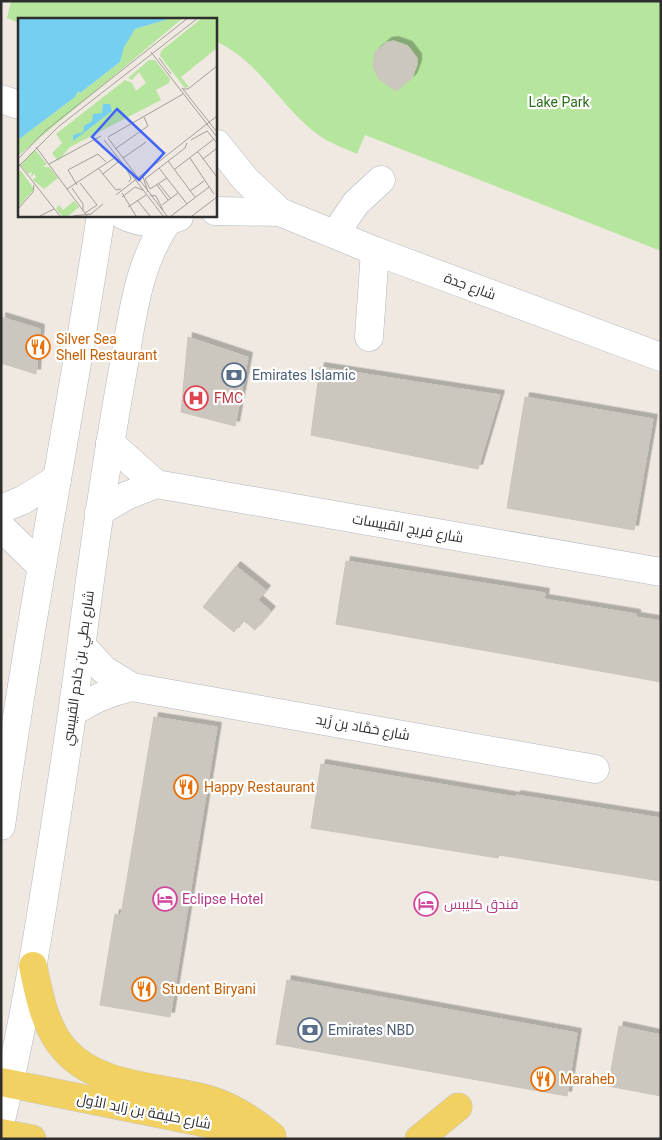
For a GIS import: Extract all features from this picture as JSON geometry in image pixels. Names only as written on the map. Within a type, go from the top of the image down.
[{"type":"main road","points":[[33,966],[40,1000],[54,1034],[65,1051],[85,1066],[116,1079],[208,1099],[244,1114],[279,1137]]},
{"type":"main road","name":"شارع خليفة بن زايد الأول","points":[[6,1083],[279,1137]]},
{"type":"main road","points":[[419,1139],[458,1107]]},
{"type":"main road","points":[[1,1133],[32,1139]]},
{"type":"street","points":[[1,98],[18,105]]},
{"type":"street","points":[[216,140],[218,164],[216,173]]},
{"type":"street","name":"شارع جدة","points":[[216,140],[246,180],[280,212]]},
{"type":"street","points":[[335,234],[356,202],[381,180]]},
{"type":"street","name":"شارع جدة","points":[[216,211],[280,212],[375,251],[661,357]]},
{"type":"street","points":[[1,826],[5,769],[40,565],[57,479],[101,216]]},
{"type":"street","points":[[126,216],[150,223],[175,218]]},
{"type":"street","name":"شارع بطي بن خادم القبيسي","points":[[1,1120],[6,1083],[20,1044],[33,966],[73,712],[99,512],[140,280],[147,256],[175,218]]},
{"type":"street","points":[[369,337],[375,251]]},
{"type":"street","points":[[99,512],[126,496],[156,484],[110,443]]},
{"type":"street","points":[[1,509],[23,500],[57,479]]},
{"type":"street","name":"شارع فريج القبيسات","points":[[156,484],[661,572]]},
{"type":"street","points":[[1,527],[40,565]]},
{"type":"street","name":"شارع حَمَّاد بن زَيد","points":[[82,646],[104,670],[132,687],[595,769]]},
{"type":"street","name":"شارع حَمَّاد بن زَيد","points":[[73,712],[104,694],[132,687]]},
{"type":"green space","name":"Lake Park","points":[[11,1],[661,1],[661,251],[365,135],[357,154],[323,138],[295,114],[246,61],[216,42],[216,18],[18,18],[18,23],[7,18]]},
{"type":"building","points":[[394,41],[408,46],[417,58],[417,65],[412,78],[396,91],[379,79],[373,67],[375,52],[387,42]]},
{"type":"building","points":[[1,317],[40,329],[36,374],[1,363]]},
{"type":"building","points":[[188,337],[248,357],[235,426],[181,412]]},
{"type":"building","points":[[320,367],[500,395],[478,469],[311,435]]},
{"type":"building","points":[[525,397],[653,419],[634,530],[507,508]]},
{"type":"building","points":[[346,561],[545,593],[544,599],[636,614],[636,617],[661,621],[661,682],[336,624]]},
{"type":"building","points":[[236,566],[266,590],[258,600],[271,611],[255,630],[243,620],[234,632],[203,607]]},
{"type":"building","points":[[154,717],[217,727],[170,1017],[100,1005],[115,914],[121,915]]},
{"type":"building","points":[[321,764],[516,797],[516,795],[661,818],[661,881],[499,855],[498,858],[311,828]]},
{"type":"building","points":[[287,980],[577,1033],[567,1096],[276,1044]]},
{"type":"building","points":[[619,1026],[661,1035],[661,1096],[608,1086]]},
{"type":"place","name":"Silver Sea Shell Restaurant","points":[[38,347]]},
{"type":"place","name":"Emirates Islamic","points":[[234,375]]},
{"type":"place","name":"FMC","points":[[196,398]]},
{"type":"place","name":"Happy Restaurant","points":[[186,787]]},
{"type":"place","name":"Eclipse Hotel","points":[[165,899]]},
{"type":"place","name":"فندق كليبس","points":[[426,904]]},
{"type":"place","name":"Student Biryani","points":[[144,989]]},
{"type":"place","name":"Emirates NBD","points":[[310,1030]]},
{"type":"place","name":"Maraheb","points":[[543,1079]]}]
